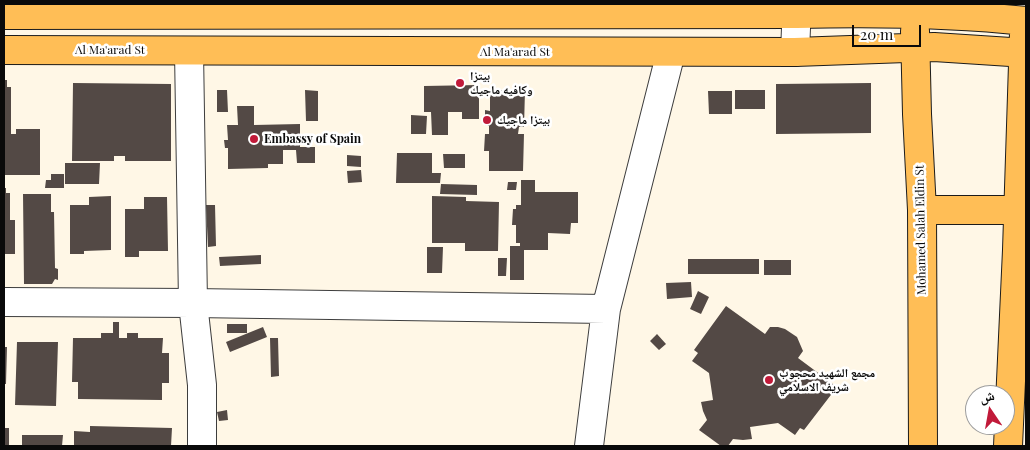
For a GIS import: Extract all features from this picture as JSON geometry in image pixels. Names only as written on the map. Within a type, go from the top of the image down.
[{"type":"main road","points":[[4,15],[796,9],[1026,21],[1018,210],[1022,250],[1008,446]]},
{"type":"main road","name":"Mohamed Salah Eldin St","points":[[914,14],[922,210],[923,446]]},
{"type":"main road","name":"Al Ma'arad St","points":[[4,50],[795,52],[934,47],[1025,52]]},
{"type":"main road","points":[[922,210],[1018,210]]},
{"type":"street","points":[[795,52],[796,9]]},
{"type":"street","points":[[189,51],[193,303],[202,385],[202,446]]},
{"type":"street","points":[[589,446],[606,309],[671,52]]},
{"type":"street","points":[[4,302],[606,309]]},
{"type":"building","points":[[4,80],[7,80],[7,87],[11,87],[11,134],[16,134],[16,129],[40,129],[40,175],[4,175]]},
{"type":"building","points":[[73,83],[171,84],[171,161],[125,161],[125,156],[114,156],[114,161],[72,161]]},
{"type":"building","points":[[871,83],[871,133],[776,134],[776,84]]},
{"type":"building","points":[[479,85],[479,119],[462,119],[462,112],[448,112],[448,135],[432,135],[431,112],[424,112],[424,86]]},
{"type":"building","points":[[217,90],[227,90],[228,112],[217,112]]},
{"type":"building","points":[[305,90],[318,91],[318,121],[306,121]]},
{"type":"building","points":[[490,90],[525,90],[524,127],[519,127],[518,134],[524,134],[523,171],[489,171],[489,151],[484,151],[485,134],[489,134],[489,126],[485,125],[485,110],[490,111]]},
{"type":"building","points":[[735,90],[765,90],[765,109],[735,109]]},
{"type":"building","points":[[708,91],[732,91],[732,114],[709,114]]},
{"type":"building","points":[[237,106],[254,106],[254,125],[300,124],[300,147],[315,147],[315,163],[297,163],[296,150],[283,150],[283,164],[268,164],[268,168],[228,169],[228,148],[225,148],[224,140],[228,140],[227,125],[238,125]]},
{"type":"building","points":[[411,115],[427,116],[426,134],[411,134]]},
{"type":"building","points":[[397,153],[432,153],[432,173],[441,173],[440,183],[396,183]]},
{"type":"building","points":[[443,154],[465,154],[465,168],[444,168]]},
{"type":"building","points":[[347,155],[361,156],[361,167],[347,166]]},
{"type":"building","points":[[65,163],[100,163],[99,184],[65,184]]},
{"type":"building","points":[[361,170],[362,182],[348,183],[347,171]]},
{"type":"building","points":[[51,174],[64,174],[64,188],[45,188],[46,180],[51,180]]},
{"type":"building","points":[[521,180],[535,180],[535,192],[578,192],[578,223],[571,223],[570,234],[548,233],[548,250],[524,250],[524,280],[510,280],[510,246],[520,246],[520,243],[516,243],[516,225],[512,225],[513,209],[516,209],[516,205],[521,205]]},
{"type":"building","points":[[508,182],[517,182],[516,190],[507,190]]},
{"type":"building","points":[[441,184],[477,185],[477,195],[440,194]]},
{"type":"building","points":[[4,188],[6,188],[6,193],[10,193],[10,220],[15,220],[15,254],[5,254]]},
{"type":"building","points":[[23,194],[51,194],[51,212],[54,212],[55,268],[58,269],[58,280],[55,279],[52,284],[24,284]]},
{"type":"building","points":[[111,196],[111,250],[84,251],[84,254],[70,254],[70,205],[89,205],[89,197]]},
{"type":"building","points":[[432,196],[466,197],[466,201],[499,202],[498,251],[465,251],[465,243],[432,243]]},
{"type":"building","points":[[144,197],[167,197],[168,251],[139,251],[139,257],[125,257],[125,209],[144,209]]},
{"type":"building","points":[[206,205],[215,205],[216,246],[208,247]]},
{"type":"building","points":[[427,247],[443,247],[442,273],[427,273]]},
{"type":"building","points":[[261,255],[261,264],[220,266],[219,257]]},
{"type":"building","points":[[498,258],[507,258],[506,276],[498,276]]},
{"type":"building","points":[[688,259],[759,259],[759,274],[688,274]]},
{"type":"building","points":[[764,260],[791,260],[791,275],[764,275]]},
{"type":"building","points":[[691,282],[692,297],[667,299],[666,283]]},
{"type":"building","points":[[698,291],[709,297],[701,314],[690,309]]},
{"type":"building","name":"مجمع الشهيد محجوب شريف الاسلامي","points":[[726,306],[765,334],[770,327],[778,327],[797,337],[803,351],[798,358],[837,387],[804,430],[800,428],[795,435],[778,423],[750,427],[752,439],[733,439],[728,446],[721,446],[699,430],[707,420],[701,402],[713,400],[709,373],[692,361],[698,353],[694,350]]},
{"type":"building","points":[[113,322],[119,322],[119,338],[127,338],[127,333],[138,333],[138,338],[163,338],[162,353],[169,353],[169,383],[162,383],[162,400],[78,399],[78,382],[72,382],[73,338],[101,338],[101,333],[113,333]]},
{"type":"building","points":[[227,324],[247,324],[247,333],[227,333]]},
{"type":"building","points":[[263,327],[267,337],[230,352],[226,342]]},
{"type":"building","points":[[657,334],[666,344],[659,350],[650,341]]},
{"type":"building","points":[[270,338],[278,338],[279,376],[271,377]]},
{"type":"building","points":[[17,342],[58,342],[56,406],[15,405]]},
{"type":"building","points":[[4,347],[7,347],[6,384],[4,384]]},
{"type":"building","points":[[227,410],[228,420],[219,421],[217,412]]},
{"type":"building","points":[[90,426],[172,428],[171,446],[74,446],[74,431],[90,432]]},
{"type":"building","points":[[4,428],[9,428],[9,446],[4,446]]},
{"type":"building","points":[[22,435],[63,435],[62,446],[22,446]]},
{"type":"place","name":"بيتزا وكافيه ماجيك","points":[[460,83]]},
{"type":"place","name":"بيتزا ماجيك","points":[[487,120]]},
{"type":"place","name":"Embassy of Spain","points":[[254,139]]},
{"type":"place","name":"مجمع الشهيد محجوب شريف الاسلامي","points":[[769,380]]}]
